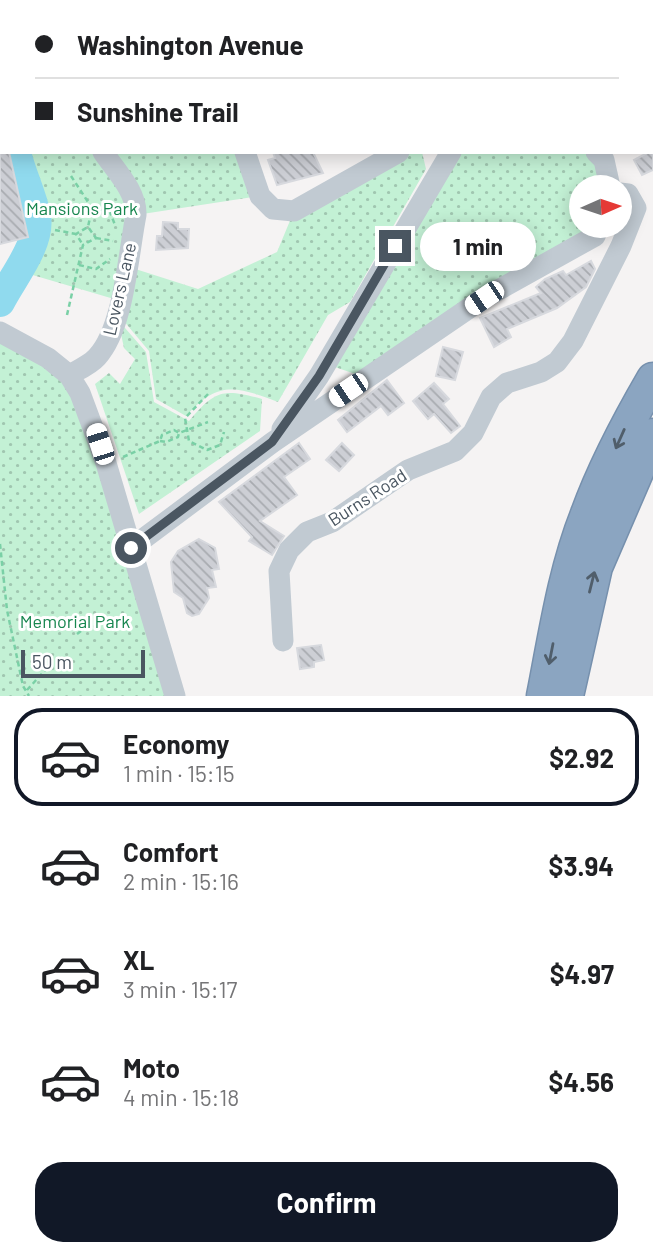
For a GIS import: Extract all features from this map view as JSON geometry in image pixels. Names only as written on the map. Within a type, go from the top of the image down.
[{"type":"highway","points":[[542,696],[563,593],[586,514],[624,429],[653,379]]},
{"type":"highway","points":[[567,696],[596,567],[653,435]]},
{"type":"street","name":"Lovers Lane","points":[[69,375],[95,360],[106,346],[117,313],[136,215],[136,204],[132,195],[104,154]]},
{"type":"street","points":[[246,154],[260,197],[273,209],[293,212],[395,154]]},
{"type":"street","points":[[272,442],[326,364],[450,154]]},
{"type":"street","points":[[598,154],[604,160],[607,175]]},
{"type":"street","name":"Burns Road","points":[[632,201],[636,208],[632,217]]},
{"type":"street","points":[[131,548],[272,442],[484,298],[591,238]]},
{"type":"street","name":"Burns Road","points":[[283,641],[279,571],[289,550],[307,533],[332,522],[408,470],[455,451],[473,433],[491,397],[507,383],[541,372],[557,362],[573,341],[623,238]]},
{"type":"street","points":[[3,333],[34,348],[69,375],[94,425],[175,696]]},
{"type":"street","points":[[326,364],[367,378]]},
{"type":"path","points":[[71,176],[92,208],[110,212],[116,229]]},
{"type":"path","points":[[55,230],[76,234],[88,227],[92,208]]},
{"type":"path","points":[[88,227],[96,238]]},
{"type":"path","points":[[67,314],[83,245],[76,234]]},
{"type":"path","points":[[79,265],[96,269],[110,260],[114,241],[96,238],[83,245]]},
{"type":"path","points":[[208,394],[186,416],[189,441],[206,450],[219,445],[224,432]]},
{"type":"path","points":[[117,460],[208,422]]},
{"type":"path","points":[[160,441],[162,435],[174,430],[179,433]]},
{"type":"path","points":[[0,544],[7,610],[29,696]]},
{"type":"path","points":[[26,691],[48,667]]},
{"type":"green space","name":"Mansions Park","points":[[21,154],[99,154],[128,208],[114,299],[19,271],[41,223]]},
{"type":"green space","points":[[104,154],[246,154],[260,196],[136,215]]},
{"type":"green space","points":[[395,154],[422,154],[426,169],[350,302],[328,315],[278,402],[250,392],[228,390],[208,396],[186,416],[156,399],[149,351],[117,313],[126,266],[198,289],[277,252],[294,211]]},
{"type":"green space","points":[[450,154],[597,154],[605,175],[569,175],[569,238],[581,238],[367,378],[326,364]]},
{"type":"green space","points":[[118,320],[146,352],[154,402],[189,421],[206,403],[221,394],[238,393],[262,399],[260,431],[139,514],[95,384],[109,373],[120,384],[135,359],[124,348]]},
{"type":"green space","name":"Memorial Park","points":[[0,332],[69,375],[175,696],[0,696]]},
{"type":"building","points":[[0,154],[9,154],[28,237],[0,244]]},
{"type":"building","points":[[274,154],[314,154],[323,173],[277,185],[268,160],[275,158]]},
{"type":"building","points":[[645,154],[653,154],[653,170],[642,175],[634,160]]},
{"type":"building","points":[[163,222],[178,223],[178,229],[189,229],[188,248],[156,250],[157,236],[162,236]]},
{"type":"building","points":[[591,261],[595,269],[586,287],[557,308],[507,329],[511,337],[494,347],[480,318],[541,293],[536,287],[545,279],[563,271],[566,275]]},
{"type":"building","points":[[443,347],[463,352],[455,380],[436,376]]},
{"type":"building","points":[[387,380],[404,403],[388,415],[381,406],[347,432],[338,420]]},
{"type":"building","points":[[434,383],[449,399],[443,404],[460,426],[451,433],[434,414],[428,419],[413,401]]},
{"type":"building","points":[[299,443],[310,459],[284,477],[297,495],[260,521],[284,536],[272,555],[249,541],[252,537],[219,502]]},
{"type":"building","points":[[342,443],[354,455],[339,471],[326,460]]},
{"type":"building","points":[[199,539],[215,548],[219,569],[212,570],[216,587],[207,588],[209,598],[199,614],[192,616],[187,613],[183,598],[174,592],[171,562],[178,551]]},
{"type":"building","points":[[321,645],[324,660],[314,662],[314,667],[300,669],[297,648]]},
{"type":"waterway","points":[[0,302],[30,249],[36,227],[34,208],[17,154]]},
{"type":"route","points":[[131,548],[272,442],[319,376],[395,246]]}]
